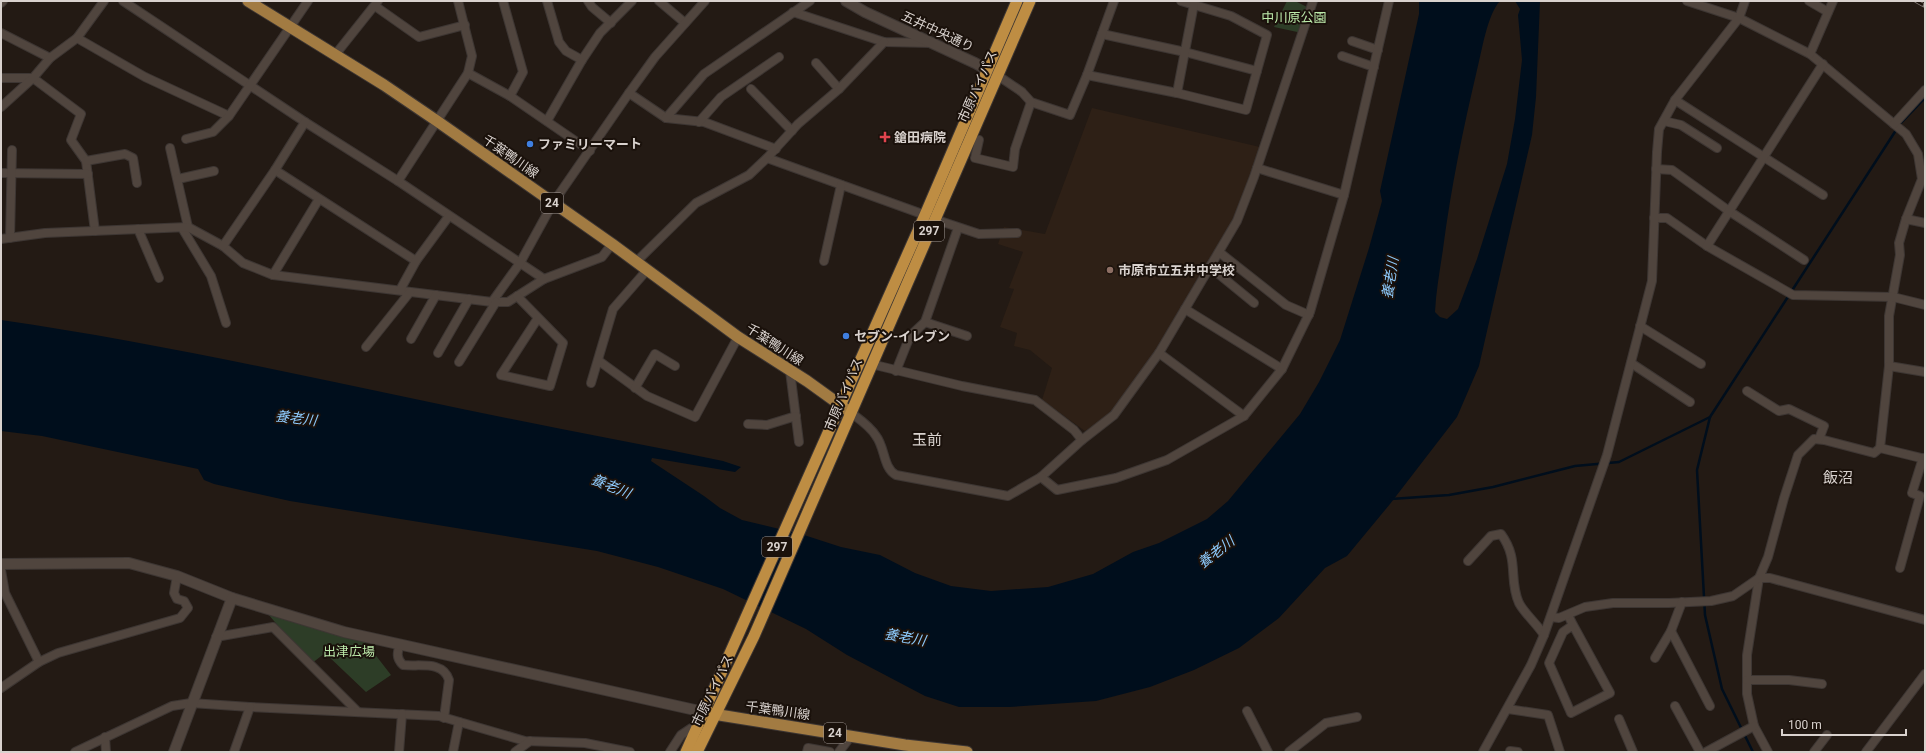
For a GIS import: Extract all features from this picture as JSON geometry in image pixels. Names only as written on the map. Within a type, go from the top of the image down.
[{"type":"highway","name":"市原バイパス","points":[[697,752],[754,636],[830,461],[871,364],[987,69],[1017,1]]},
{"type":"highway","name":"市原バイパス","points":[[686,752],[839,405],[997,75],[1030,1]]},
{"type":"main road","name":"千葉鴨川線","points":[[248,1],[437,121],[612,244],[738,337],[807,381],[850,412]]},
{"type":"main road","name":"千葉鴨川線","points":[[704,712],[716,716],[905,745],[967,752]]},
{"type":"street","points":[[1,107],[33,78],[50,58],[77,38],[104,1]]},
{"type":"street","points":[[124,1],[544,279]]},
{"type":"street","points":[[186,139],[213,132],[229,116],[308,1]]},
{"type":"street","points":[[398,181],[468,73],[472,56],[458,1]]},
{"type":"street","points":[[503,1],[523,72],[510,96]]},
{"type":"street","points":[[547,1],[559,42],[566,50],[582,60]]},
{"type":"street","points":[[588,1],[592,7],[611,23]]},
{"type":"street","points":[[547,121],[600,32],[632,1]]},
{"type":"street","points":[[659,1],[685,23]]},
{"type":"street","points":[[459,362],[494,302],[520,263],[553,203],[590,151],[628,93],[655,57],[705,1]]},
{"type":"street","points":[[666,118],[704,74],[810,1]]},
{"type":"street","name":"五井中央通り","points":[[846,1],[865,12],[997,75]]},
{"type":"street","points":[[997,75],[1022,92],[1031,102],[1070,115],[1114,1]]},
{"type":"street","points":[[1087,74],[1177,92],[1246,110],[1267,36],[1231,16],[1181,1]]},
{"type":"street","points":[[850,412],[876,435],[881,443],[888,468],[896,475],[1008,496],[1041,477],[1082,440],[1114,415],[1159,353],[1237,221],[1257,168],[1313,1]]},
{"type":"street","points":[[1041,477],[1057,490],[1116,478],[1167,460],[1244,416],[1282,369],[1309,315],[1344,195],[1389,1]]},
{"type":"street","points":[[1687,1],[1738,18],[1810,54],[1906,134],[1918,154],[1922,179],[1906,219],[1899,243],[1900,256],[1889,316],[1889,366],[1880,448],[1874,453],[1814,439],[1798,455],[1784,498],[1768,557],[1759,578],[1747,655],[1747,680],[1754,726],[1768,752]]},
{"type":"street","points":[[1483,752],[1531,665],[1544,635],[1607,455],[1652,281],[1659,129],[1675,100],[1738,18],[1745,1]]},
{"type":"street","points":[[1809,1],[1828,12]]},
{"type":"street","points":[[1810,54],[1833,1]]},
{"type":"street","points":[[335,55],[376,4],[419,37],[465,25]]},
{"type":"street","points":[[1177,92],[1194,4]]},
{"type":"street","points":[[793,12],[884,42],[932,43]]},
{"type":"street","points":[[1,33],[50,58]]},
{"type":"street","points":[[1102,34],[1185,52],[1257,71]]},
{"type":"street","points":[[77,38],[145,77],[229,116]]},
{"type":"street","points":[[1352,41],[1378,50]]},
{"type":"street","points":[[636,262],[696,203],[749,175],[792,131],[839,89],[884,42]]},
{"type":"street","points":[[1342,56],[1374,67]]},
{"type":"street","points":[[699,122],[721,97],[779,57]]},
{"type":"street","points":[[816,63],[839,89]]},
{"type":"street","points":[[1707,246],[1822,64]]},
{"type":"street","points":[[468,73],[510,96],[590,151]]},
{"type":"street","points":[[1,78],[33,78],[80,114],[71,140],[86,161],[95,231]]},
{"type":"street","points":[[751,89],[792,131]]},
{"type":"street","points":[[1894,124],[1925,90]]},
{"type":"street","points":[[628,93],[666,118],[699,122],[776,149]]},
{"type":"street","points":[[1675,100],[1823,195]]},
{"type":"street","points":[[979,140],[975,158],[1013,166],[1015,149],[1031,102]]},
{"type":"street","points":[[1664,121],[1681,125],[1717,148]]},
{"type":"street","points":[[223,246],[275,170],[305,122]]},
{"type":"street","points":[[170,148],[178,180],[185,228],[211,276],[226,323]]},
{"type":"street","points":[[10,238],[12,150]]},
{"type":"street","points":[[86,161],[125,154],[133,158],[138,183]]},
{"type":"street","points":[[767,158],[958,228],[979,234],[1017,233]]},
{"type":"street","points":[[1257,168],[1344,195]]},
{"type":"street","points":[[1656,169],[1672,170],[1729,211],[1804,260]]},
{"type":"street","points":[[275,170],[416,261]]},
{"type":"street","points":[[178,180],[214,171]]},
{"type":"street","points":[[1,173],[88,174]]},
{"type":"street","points":[[824,261],[841,185]]},
{"type":"street","points":[[273,275],[319,199]]},
{"type":"street","points":[[400,290],[416,261],[449,216]]},
{"type":"street","points":[[1654,218],[1667,218],[1707,246],[1793,295],[1893,297],[1925,305]]},
{"type":"street","points":[[1906,219],[1925,223]]},
{"type":"street","points":[[1,239],[45,233],[185,228],[223,246],[243,263],[273,275],[494,302],[508,302],[544,279],[602,257],[612,244]]},
{"type":"street","points":[[896,371],[910,336],[925,322],[958,228]]},
{"type":"street","points":[[138,229],[159,278]]},
{"type":"street","points":[[1219,252],[1286,305],[1309,315]]},
{"type":"street","points":[[1210,267],[1254,303]]},
{"type":"street","points":[[591,383],[599,361],[613,309],[647,270]]},
{"type":"street","points":[[366,347],[410,292]]},
{"type":"street","points":[[411,339],[436,295]]},
{"type":"street","points":[[517,296],[563,343],[550,386],[501,375],[538,318]]},
{"type":"street","points":[[438,352],[469,299]]},
{"type":"street","points":[[1185,309],[1282,369]]},
{"type":"street","points":[[925,322],[967,336]]},
{"type":"street","points":[[1640,326],[1702,364]]},
{"type":"street","points":[[599,361],[647,396],[695,417],[738,337]]},
{"type":"street","points":[[1159,353],[1244,416]]},
{"type":"street","points":[[635,388],[655,354],[675,366]]},
{"type":"street","points":[[1631,363],[1690,402]]},
{"type":"street","points":[[871,364],[896,371],[1035,400],[1074,430],[1082,440]]},
{"type":"street","points":[[1889,366],[1925,372]]},
{"type":"street","points":[[790,371],[799,442]]},
{"type":"street","points":[[1747,391],[1779,411],[1789,409],[1824,426],[1819,439]]},
{"type":"street","points":[[748,424],[767,425],[796,416]]},
{"type":"street","points":[[1880,448],[1924,458],[1912,493],[1920,496],[1900,568]]},
{"type":"street","points":[[1468,561],[1490,536],[1501,534],[1508,544],[1512,557],[1516,592],[1520,604],[1544,635]]},
{"type":"street","points":[[1,564],[129,563],[177,576],[232,598],[344,632],[704,712]]},
{"type":"street","points":[[1,570],[5,593],[39,662]]},
{"type":"street","points":[[1,688],[39,662],[58,653],[180,618],[188,608],[184,601],[177,599],[174,593],[177,576]]},
{"type":"street","points":[[1551,617],[1559,618],[1585,607],[1613,603],[1711,601],[1734,596],[1759,578],[1770,578],[1925,620]]},
{"type":"street","points":[[174,752],[191,703],[232,598]]},
{"type":"street","points":[[1655,658],[1671,631],[1682,602]]},
{"type":"street","points":[[1568,615],[1610,694],[1572,713],[1549,663],[1563,632],[1573,625]]},
{"type":"street","points":[[216,637],[273,627],[358,712]]},
{"type":"street","points":[[1671,631],[1710,706]]},
{"type":"street","points":[[400,644],[397,655],[399,662],[403,665],[430,666],[438,668],[445,672],[448,676],[449,680],[444,718]]},
{"type":"street","points":[[1866,752],[1925,674]]},
{"type":"street","points":[[1747,680],[1789,680],[1822,684]]},
{"type":"street","points":[[75,752],[172,706],[191,703],[250,708],[402,714],[444,718],[530,741],[585,743],[608,750],[630,752]]},
{"type":"street","points":[[1675,706],[1700,752]]},
{"type":"street","points":[[234,752],[250,708]]},
{"type":"street","points":[[1508,709],[1548,715],[1560,752]]},
{"type":"street","points":[[1246,711],[1268,752]]},
{"type":"street","points":[[399,752],[402,714]]},
{"type":"street","points":[[1289,752],[1326,723],[1357,717]]},
{"type":"street","points":[[1619,719],[1633,752]]},
{"type":"street","points":[[453,752],[459,722]]},
{"type":"street","points":[[670,752],[681,735],[699,723]]},
{"type":"street","points":[[1706,752],[1754,726]]},
{"type":"street","points":[[1814,752],[1827,735]]},
{"type":"street","points":[[839,752],[851,736]]},
{"type":"street","points":[[105,737],[106,752]]},
{"type":"street","points":[[516,752],[530,741]]},
{"type":"street","points":[[807,752],[808,748],[830,752]]},
{"type":"shaded area","name":"市原市立五井中学校","points":[[1092,108],[1260,147],[1233,222],[1157,350],[1112,413],[1085,431],[1042,400],[1052,368],[1030,350],[1014,346],[1017,333],[1000,327],[1014,289],[1009,288],[1023,252],[998,244],[1004,227],[1045,234]]},
{"type":"green space","name":"中川原公園","points":[[1287,1],[1295,1],[1311,9],[1302,33],[1274,27]]},
{"type":"green space","name":"出津広場","points":[[262,607],[360,635],[391,675],[366,692],[325,653],[311,664]]},
{"type":"water","name":"養老川","points":[[1419,1],[1500,1],[1495,7],[1488,24],[1462,136],[1450,204],[1437,288],[1435,312],[1440,317],[1447,319],[1458,309],[1477,259],[1507,164],[1515,119],[1522,60],[1518,15],[1520,9],[1515,1],[1540,1],[1536,97],[1532,135],[1479,366],[1457,417],[1390,504],[1347,556],[1325,568],[1279,618],[1239,648],[1194,670],[1150,687],[1096,701],[1009,707],[959,707],[925,696],[847,655],[806,629],[723,589],[658,567],[597,551],[290,501],[214,484],[204,480],[198,469],[42,436],[1,431],[1,320],[208,356],[723,461],[741,467],[735,472],[652,458],[651,461],[720,508],[742,520],[804,535],[841,547],[880,555],[915,573],[951,586],[991,591],[1048,587],[1093,574],[1133,552],[1159,543],[1207,519],[1228,501],[1300,414],[1319,382],[1340,340],[1382,201],[1380,191],[1419,14]]},
{"type":"waterway","points":[[1753,752],[1722,689],[1705,615],[1697,470],[1710,417],[1900,124],[1925,98]]},
{"type":"waterway","points":[[1391,499],[1449,495],[1493,487],[1575,466],[1619,462],[1710,417]]},
{"type":"railway","points":[[1916,1],[1925,6]]},
{"type":"place","name":"鎗田病院","points":[[885,137]]},
{"type":"place","name":"ファミリーマート","points":[[530,144]]},
{"type":"place","name":"市原市立五井中学校","points":[[1110,270]]},
{"type":"place","name":"セブン-イレブン","points":[[846,336]]},
{"type":"district","name":"玉前","points":[[927,440]]},
{"type":"district","name":"飯沼","points":[[1838,478]]}]
